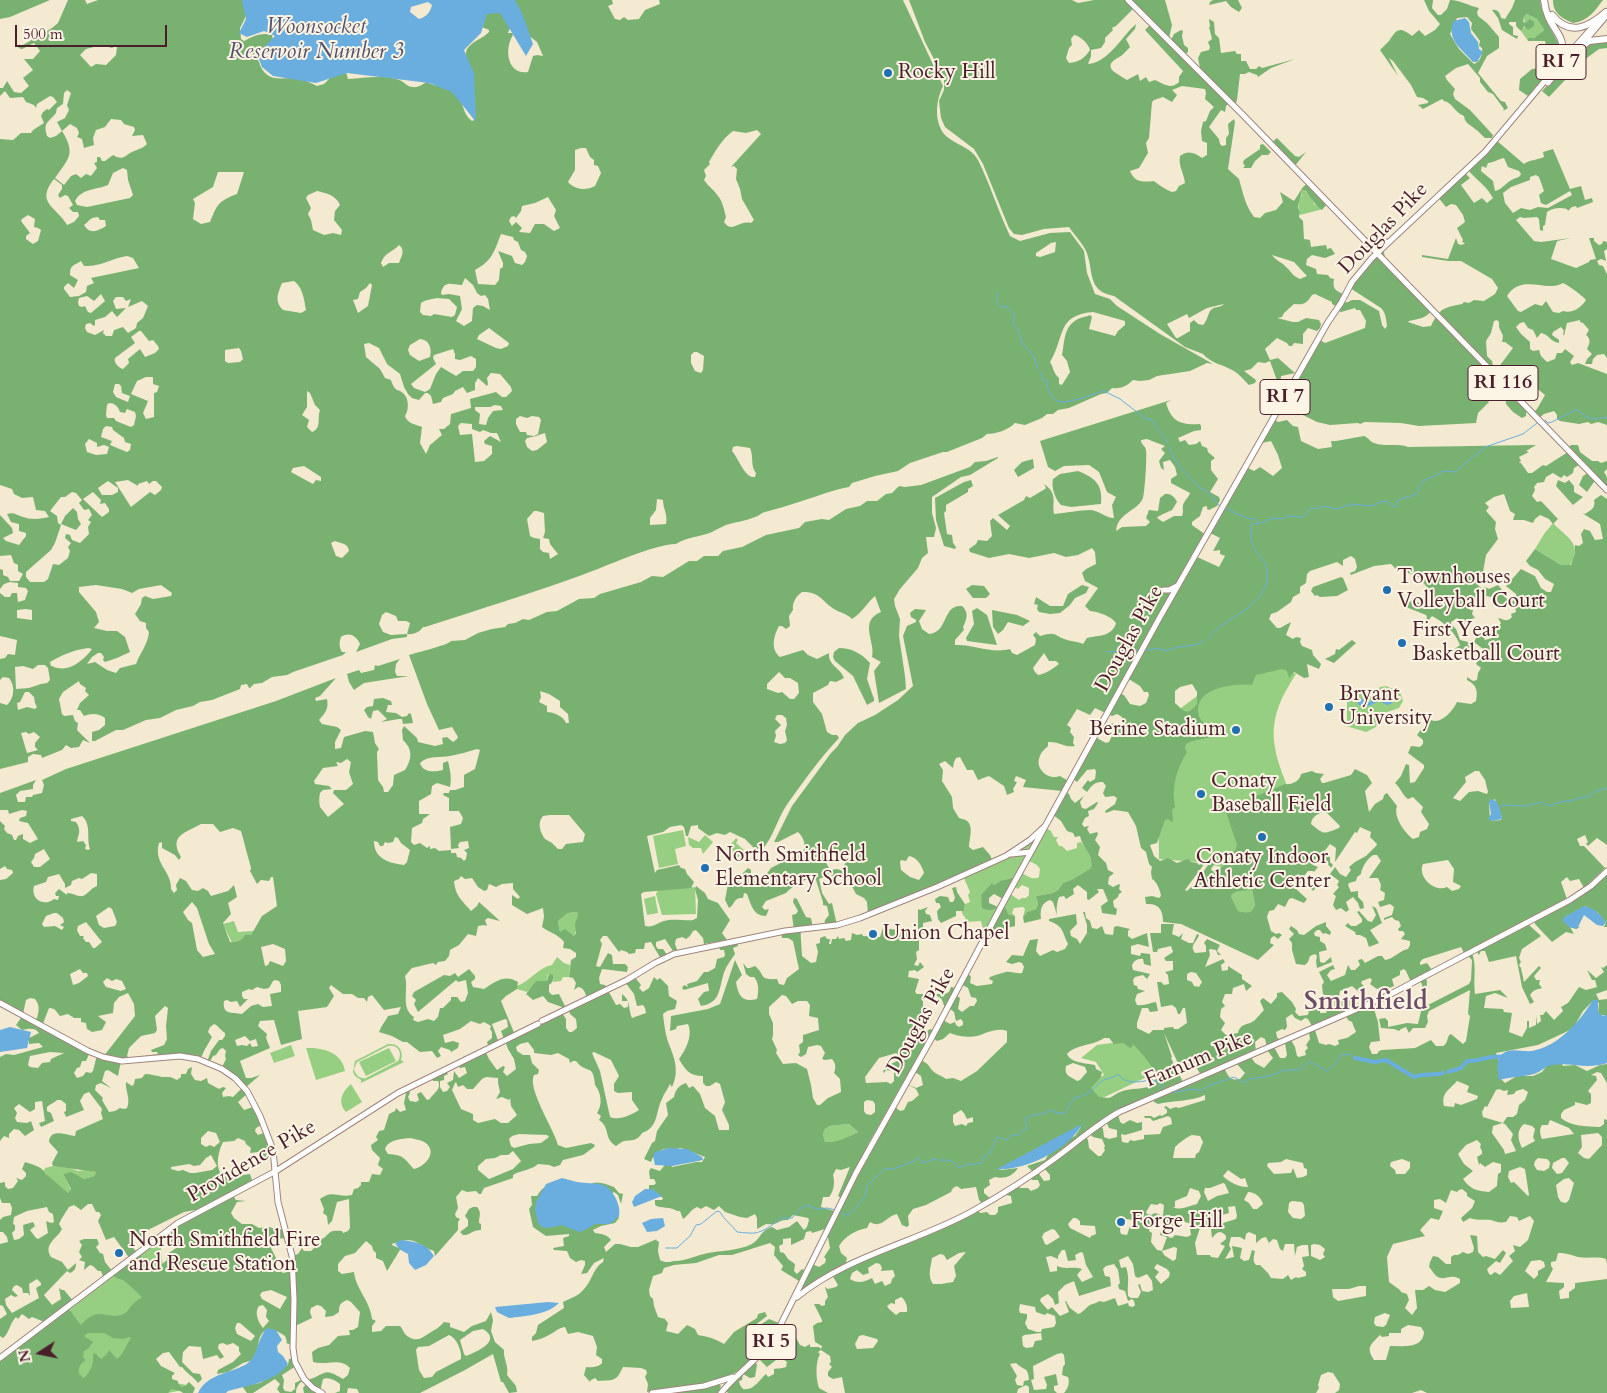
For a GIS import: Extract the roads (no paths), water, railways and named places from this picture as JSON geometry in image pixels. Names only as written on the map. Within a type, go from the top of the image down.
[{"type":"highway","points":[[1546,0],[1550,13],[1555,19],[1572,28],[1589,25],[1607,12]]},
{"type":"highway","points":[[1546,0],[1546,11],[1561,38],[1562,47],[1560,60],[1547,78]]},
{"type":"highway","points":[[1575,52],[1589,42],[1607,39]]},
{"type":"main road","name":"RI 116","points":[[1128,0],[1226,98],[1607,490]]},
{"type":"main road","name":"Douglas Pike","points":[[1515,118],[1522,113],[1575,52],[1607,12]]},
{"type":"main road","name":"Douglas Pike","points":[[800,1290],[856,1173],[931,1040],[1031,852],[1178,585],[1329,320],[1341,303],[1347,289],[1376,253],[1479,158],[1515,118],[1547,78],[1607,12]]},
{"type":"main road","points":[[1365,242],[1374,246],[1391,239]]},
{"type":"main road","points":[[1365,242],[1371,253],[1366,264]]},
{"type":"main road","points":[[1385,245],[1383,253],[1385,263]]},
{"type":"main road","points":[[1366,264],[1378,259],[1385,263]]},
{"type":"main road","points":[[1164,590],[1178,585]]},
{"type":"main road","points":[[1006,856],[1030,840],[1047,823]]},
{"type":"main road","points":[[1006,856],[1031,852]]},
{"type":"main road","name":"Providence Pike","points":[[0,1358],[178,1223],[276,1171],[398,1093],[627,980],[655,963],[674,954],[770,934],[848,922],[913,897],[1006,856]]},
{"type":"main road","name":"Farnum Pike","points":[[800,1290],[809,1288],[872,1254],[941,1227],[973,1211],[1052,1161],[1115,1115],[1145,1100],[1301,1035],[1387,996],[1570,900],[1591,886],[1607,871]]},
{"type":"main road","points":[[0,1003],[88,1051],[103,1057],[122,1060],[188,1057],[207,1062],[222,1069],[242,1085],[253,1100],[269,1138],[276,1171],[278,1202],[292,1256],[294,1300],[293,1348],[295,1362],[304,1379],[312,1388],[322,1393]]},
{"type":"main road","name":"RI 5","points":[[652,1393],[704,1386],[736,1376],[768,1346],[800,1290]]},
{"type":"main road","points":[[721,1393],[736,1376]]},
{"type":"water","name":"Woonsocket Reservoir Number 3","points":[[242,0],[515,0],[522,13],[533,44],[526,56],[500,13],[487,14],[481,33],[464,50],[474,73],[476,122],[452,92],[429,83],[347,73],[316,83],[273,76],[262,67],[257,54],[275,36],[264,31],[247,37],[239,33],[246,19]],"holes":[[[428,2],[432,5],[427,14],[419,19],[410,12],[411,7]]]},
{"type":"water","points":[[1465,18],[1469,22],[1471,33],[1478,42],[1479,49],[1483,52],[1477,62],[1473,62],[1453,39],[1452,27],[1454,21]]},
{"type":"water","points":[[1389,692],[1395,699],[1391,704],[1387,705],[1379,701],[1369,706],[1358,705],[1358,697],[1370,702]]},
{"type":"water","points":[[1491,799],[1496,801],[1502,819],[1493,821],[1488,819],[1491,814],[1489,802]]},
{"type":"water","points":[[1584,906],[1594,910],[1601,916],[1606,922],[1603,926],[1597,925],[1584,915],[1577,929],[1569,927],[1563,921],[1563,918]]},
{"type":"water","points":[[1593,1000],[1598,1000],[1598,1012],[1603,1016],[1607,1015],[1607,1063],[1592,1066],[1552,1065],[1534,1074],[1499,1080],[1498,1062],[1502,1054],[1512,1050],[1532,1051],[1551,1044],[1568,1032]]},
{"type":"water","points":[[10,1027],[31,1032],[27,1048],[0,1052],[0,1030]]},
{"type":"water","points":[[1082,1124],[1068,1142],[1046,1157],[1008,1169],[997,1169]]},
{"type":"water","points":[[669,1148],[687,1149],[702,1157],[703,1160],[672,1166],[655,1165],[653,1156],[655,1152]]},
{"type":"water","points":[[562,1178],[577,1182],[601,1184],[610,1189],[617,1201],[619,1216],[610,1224],[595,1224],[579,1232],[562,1225],[548,1228],[542,1227],[538,1223],[535,1210],[536,1202],[546,1184]]},
{"type":"water","points":[[645,1189],[652,1189],[662,1196],[634,1207],[632,1202],[635,1196]]},
{"type":"water","points":[[663,1218],[665,1226],[657,1231],[647,1232],[642,1223],[651,1219]]},
{"type":"water","points":[[401,1240],[424,1246],[434,1256],[426,1265],[415,1270],[409,1263],[408,1254],[399,1249],[395,1243]]},
{"type":"water","points":[[548,1302],[559,1303],[548,1310],[529,1316],[509,1318],[497,1312],[495,1307]]},
{"type":"water","points":[[267,1328],[276,1330],[282,1340],[277,1346],[278,1352],[288,1364],[283,1370],[269,1379],[226,1393],[198,1393],[212,1378],[250,1362]]},
{"type":"waterway","points":[[997,292],[998,303],[1002,307],[1006,306],[1014,315],[1013,324],[1019,331],[1021,342],[1034,357],[1038,369]]},
{"type":"waterway","points":[[1040,372],[1043,380],[1048,382],[1047,388],[1055,400],[1067,402],[1104,391],[1120,399],[1146,419],[1152,420],[1168,444]]},
{"type":"waterway","points":[[1545,420],[1548,423],[1552,422],[1575,410],[1591,418],[1607,417]]},
{"type":"waterway","points":[[1207,639],[1219,627],[1252,605],[1263,591],[1266,582],[1266,566],[1252,543],[1252,524],[1261,523],[1272,518],[1282,519],[1287,516],[1303,517],[1311,508],[1317,509],[1322,506],[1338,509],[1350,504],[1371,506],[1387,501],[1396,507],[1398,500],[1417,494],[1420,485],[1424,481],[1443,471],[1455,472],[1485,447],[1523,434],[1537,423]]},
{"type":"waterway","points":[[1169,447],[1174,459],[1183,470],[1221,506]]},
{"type":"waterway","points":[[1224,508],[1248,518],[1256,519],[1258,522]]},
{"type":"waterway","points":[[1144,651],[1156,648],[1166,651],[1178,647],[1196,645],[1204,641]]},
{"type":"waterway","points":[[1107,652],[1140,650]]},
{"type":"waterway","points":[[1499,808],[1502,805],[1526,806],[1543,802],[1548,806],[1588,797],[1596,791],[1607,788]]},
{"type":"waterway","points":[[1170,1092],[1192,1089],[1201,1091],[1208,1086],[1234,1077],[1244,1083],[1250,1079],[1270,1076],[1284,1070],[1300,1070],[1309,1061],[1327,1071],[1342,1055],[1351,1054],[1355,1058]]},
{"type":"waterway","points":[[1448,1072],[1461,1068],[1467,1061],[1494,1056],[1505,1057]]},
{"type":"waterway","points":[[1355,1058],[1375,1062],[1386,1060],[1414,1077],[1443,1073]]},
{"type":"waterway","points":[[839,1211],[846,1215],[851,1213],[864,1198],[868,1185],[886,1168],[896,1168],[913,1162],[917,1158],[924,1163],[934,1159],[949,1160],[959,1168],[967,1164],[981,1164],[984,1157],[990,1153],[997,1137],[1006,1140],[1012,1135],[1019,1135],[1023,1130],[1026,1130],[1027,1123],[1024,1120],[1030,1116],[1051,1110],[1057,1113],[1065,1113],[1074,1098],[1086,1094],[1105,1079],[1116,1075],[1134,1082],[1151,1079],[1164,1089]]},
{"type":"waterway","points":[[666,1248],[677,1248],[690,1236],[696,1225],[701,1224],[717,1211],[737,1232],[753,1233],[766,1229],[781,1218],[792,1218],[806,1205],[817,1209],[827,1208],[836,1210]]},
{"type":"place","name":"Rocky Hill","points":[[888,73]]},
{"type":"place","name":"Townhouses Volleyball Court","points":[[1387,590]]},
{"type":"place","name":"First Year Basketball Court","points":[[1402,643]]},
{"type":"place","name":"Bryant University","points":[[1329,707]]},
{"type":"place","name":"Berine Stadium","points":[[1236,730]]},
{"type":"place","name":"Conaty Baseball Field","points":[[1201,794]]},
{"type":"place","name":"Conaty Indoor Athletic Center","points":[[1262,837]]},
{"type":"place","name":"North Smithfield Elementary School","points":[[705,868]]},
{"type":"place","name":"Union Chapel","points":[[873,934]]},
{"type":"place","name":"Forge Hill","points":[[1121,1222]]},
{"type":"place","name":"North Smithfield Fire and Rescue Station","points":[[119,1253]]},
{"type":"district","name":"Smithfield","points":[[1366,1003]]}]
